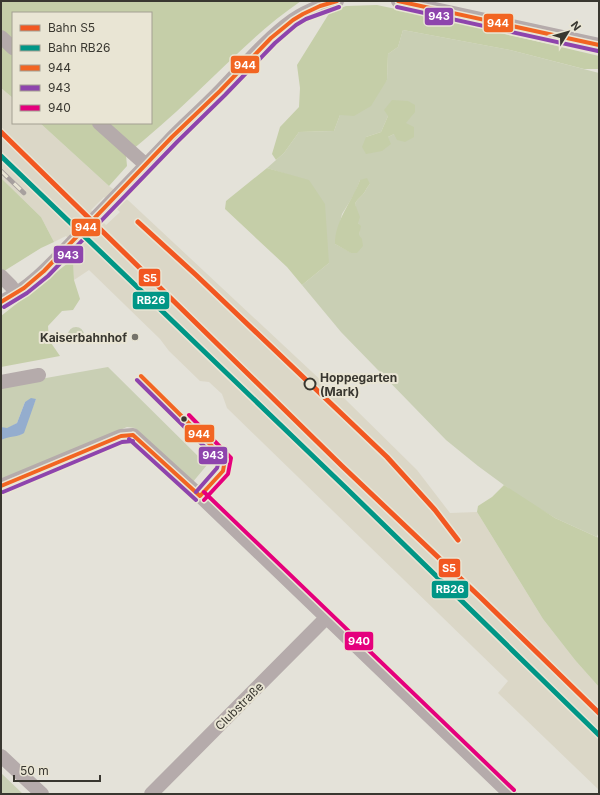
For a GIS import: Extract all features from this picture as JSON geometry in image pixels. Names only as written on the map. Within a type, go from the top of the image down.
[{"type":"street","points":[[1,302],[29,284],[54,262],[167,142],[211,100],[271,38],[294,20],[322,6],[337,1]]},
{"type":"street","points":[[398,1],[599,45]]},
{"type":"street","points":[[1,37],[12,47]]},
{"type":"street","points":[[100,124],[146,165]]},
{"type":"street","points":[[1,276],[16,293]]},
{"type":"street","points":[[1,382],[39,374]]},
{"type":"street","points":[[1,486],[121,436],[133,435],[200,496],[510,794]]},
{"type":"street","name":"Clubstraße","points":[[152,794],[326,618]]},
{"type":"street","points":[[1,756],[42,794]]},
{"type":"shaded area","points":[[1,88],[12,97],[12,124],[41,124],[109,186],[129,201],[327,386],[345,399],[417,470],[450,513],[477,512],[543,619],[575,660],[599,687],[599,790],[498,693],[508,681],[227,408],[222,394],[209,382],[200,381],[169,351],[160,339],[89,270],[74,280],[73,259],[81,251],[66,236],[54,242],[41,217],[1,178]],"holes":[[[104,197],[120,212],[106,225],[91,210]],[[81,218],[99,234],[97,237],[79,220]]]},
{"type":"green space","points":[[1,1],[301,1],[258,34],[152,134],[126,155],[127,166],[109,186],[41,124],[152,124],[152,12],[12,12],[12,97],[1,88]]},
{"type":"green space","points":[[377,5],[599,56],[599,69],[584,69],[510,50],[403,30],[398,47],[388,54],[387,80],[371,106],[354,116],[340,115],[334,131],[299,132],[284,153],[276,160],[272,154],[280,127],[299,107],[300,88],[297,65],[330,12],[346,6]]},
{"type":"green space","points":[[403,30],[510,50],[599,73],[599,531],[597,537],[555,518],[520,497],[446,440],[341,332],[302,285],[329,263],[286,174],[267,168],[284,153],[299,132],[334,131],[340,115],[387,80],[388,54],[398,47]],"holes":[[[388,116],[394,134],[388,137],[366,137],[381,132]],[[360,180],[370,184],[355,204],[358,223],[360,226],[359,235],[352,253],[335,244],[342,214],[355,193]]]},
{"type":"green space","points":[[392,100],[408,101],[415,105],[415,112],[406,123],[414,127],[414,137],[405,142],[397,140],[394,134],[388,137],[391,144],[382,151],[366,154],[362,147],[366,137],[381,132],[388,116],[384,110]]},
{"type":"green space","points":[[267,168],[309,180],[325,204],[329,263],[302,285],[287,267],[225,209],[226,201]]},
{"type":"green space","points":[[1,178],[41,217],[54,242],[41,248],[1,273]]},
{"type":"green space","points":[[367,178],[370,184],[355,204],[360,217],[358,223],[361,226],[359,235],[362,239],[363,246],[357,253],[351,253],[335,244],[336,235],[341,219],[360,180]]},
{"type":"green space","points":[[73,259],[74,280],[80,299],[73,310],[62,311],[48,326],[49,340],[60,356],[1,367],[1,316]]},
{"type":"green space","points":[[76,327],[83,332],[84,335],[79,342],[76,343],[69,338],[68,335],[73,328]]},
{"type":"green space","points":[[108,367],[207,465],[192,483],[135,428],[127,427],[1,479],[1,440],[8,436],[21,435],[36,399],[25,402],[17,423],[7,429],[1,427],[1,386]]},
{"type":"green space","points":[[504,485],[555,518],[599,538],[599,687],[575,660],[543,619],[477,512],[478,506],[492,497]]},
{"type":"green space","points":[[1,773],[23,794],[1,794]]},
{"type":"water","points":[[31,398],[36,399],[24,433],[1,440],[1,427],[7,428],[17,423],[25,402]]},
{"type":"railway","points":[[1,171],[24,193]]},
{"type":"rail line","name":"S5","points":[[1,132],[342,466],[599,713]]},
{"type":"rail line","name":"RB26","points":[[1,156],[346,488],[599,735]]},
{"type":"rail line","name":"S5","points":[[138,222],[196,275],[387,457],[435,510],[458,540]]},
{"type":"transit line","name":"944","points":[[1,302],[24,288],[44,271],[172,137],[220,91],[271,38],[303,14],[320,6],[337,1]]},
{"type":"transit line","name":"944","points":[[398,1],[599,45]]},
{"type":"transit line","name":"943","points":[[4,307],[27,293],[48,276],[275,43],[296,25],[306,19],[339,7]]},
{"type":"transit line","name":"943","points":[[397,7],[598,51]]},
{"type":"transit line","name":"944","points":[[141,376],[225,459],[223,471],[200,496]]},
{"type":"transit line","name":"943","points":[[137,380],[219,461],[217,468],[196,492]]},
{"type":"transit line","name":"940","points":[[189,415],[231,458],[228,474],[204,500]]},
{"type":"transit line","name":"944","points":[[133,435],[200,496]]},
{"type":"transit line","name":"944","points":[[1,486],[121,436],[133,435]]},
{"type":"transit line","name":"943","points":[[129,439],[196,500]]},
{"type":"transit line","name":"943","points":[[3,492],[122,442],[133,441]]},
{"type":"transit line","name":"940","points":[[204,492],[514,790]]},
{"type":"place","name":"Kaiserbahnhof","points":[[135,337]]},
{"type":"place","name":"Hoppegarten (Mark)","points":[[310,384]]}]
